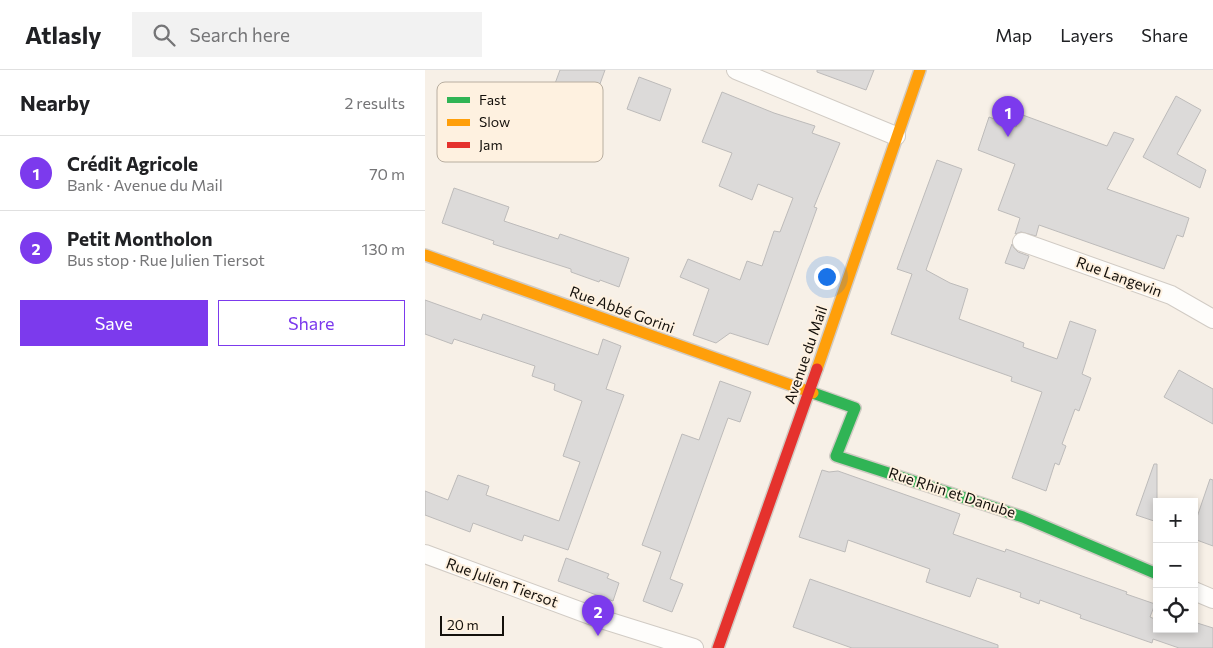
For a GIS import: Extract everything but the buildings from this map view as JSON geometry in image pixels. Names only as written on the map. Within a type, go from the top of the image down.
[{"type":"street","points":[[736,70],[896,136]]},
{"type":"street","name":"Avenue du Mail","points":[[718,648],[920,70]]},
{"type":"street","name":"Rue Langevin","points":[[1022,242],[1171,295],[1213,319]]},
{"type":"street","name":"Rue Abbé Gorini","points":[[425,255],[809,392]]},
{"type":"street","name":"Rue Rhin et Danube","points":[[809,392],[855,408],[836,456],[1023,516],[1153,572]]},
{"type":"street","name":"Rue Julien Tiersot","points":[[425,554],[601,619],[694,648]]},
{"type":"street","points":[[1198,593],[1213,599]]},
{"type":"traffic: fast","points":[[813,393],[855,408],[836,456],[1023,517],[1153,572]]},
{"type":"traffic: slow","points":[[817,369],[920,70]]},
{"type":"traffic: slow","points":[[425,255],[813,393]]},
{"type":"traffic: jam","points":[[718,648],[817,369]]},
{"type":"place","name":"Crédit Agricole","points":[[1008,137]]},
{"type":"place","name":"Petit Montholon","points":[[598,636]]}]
